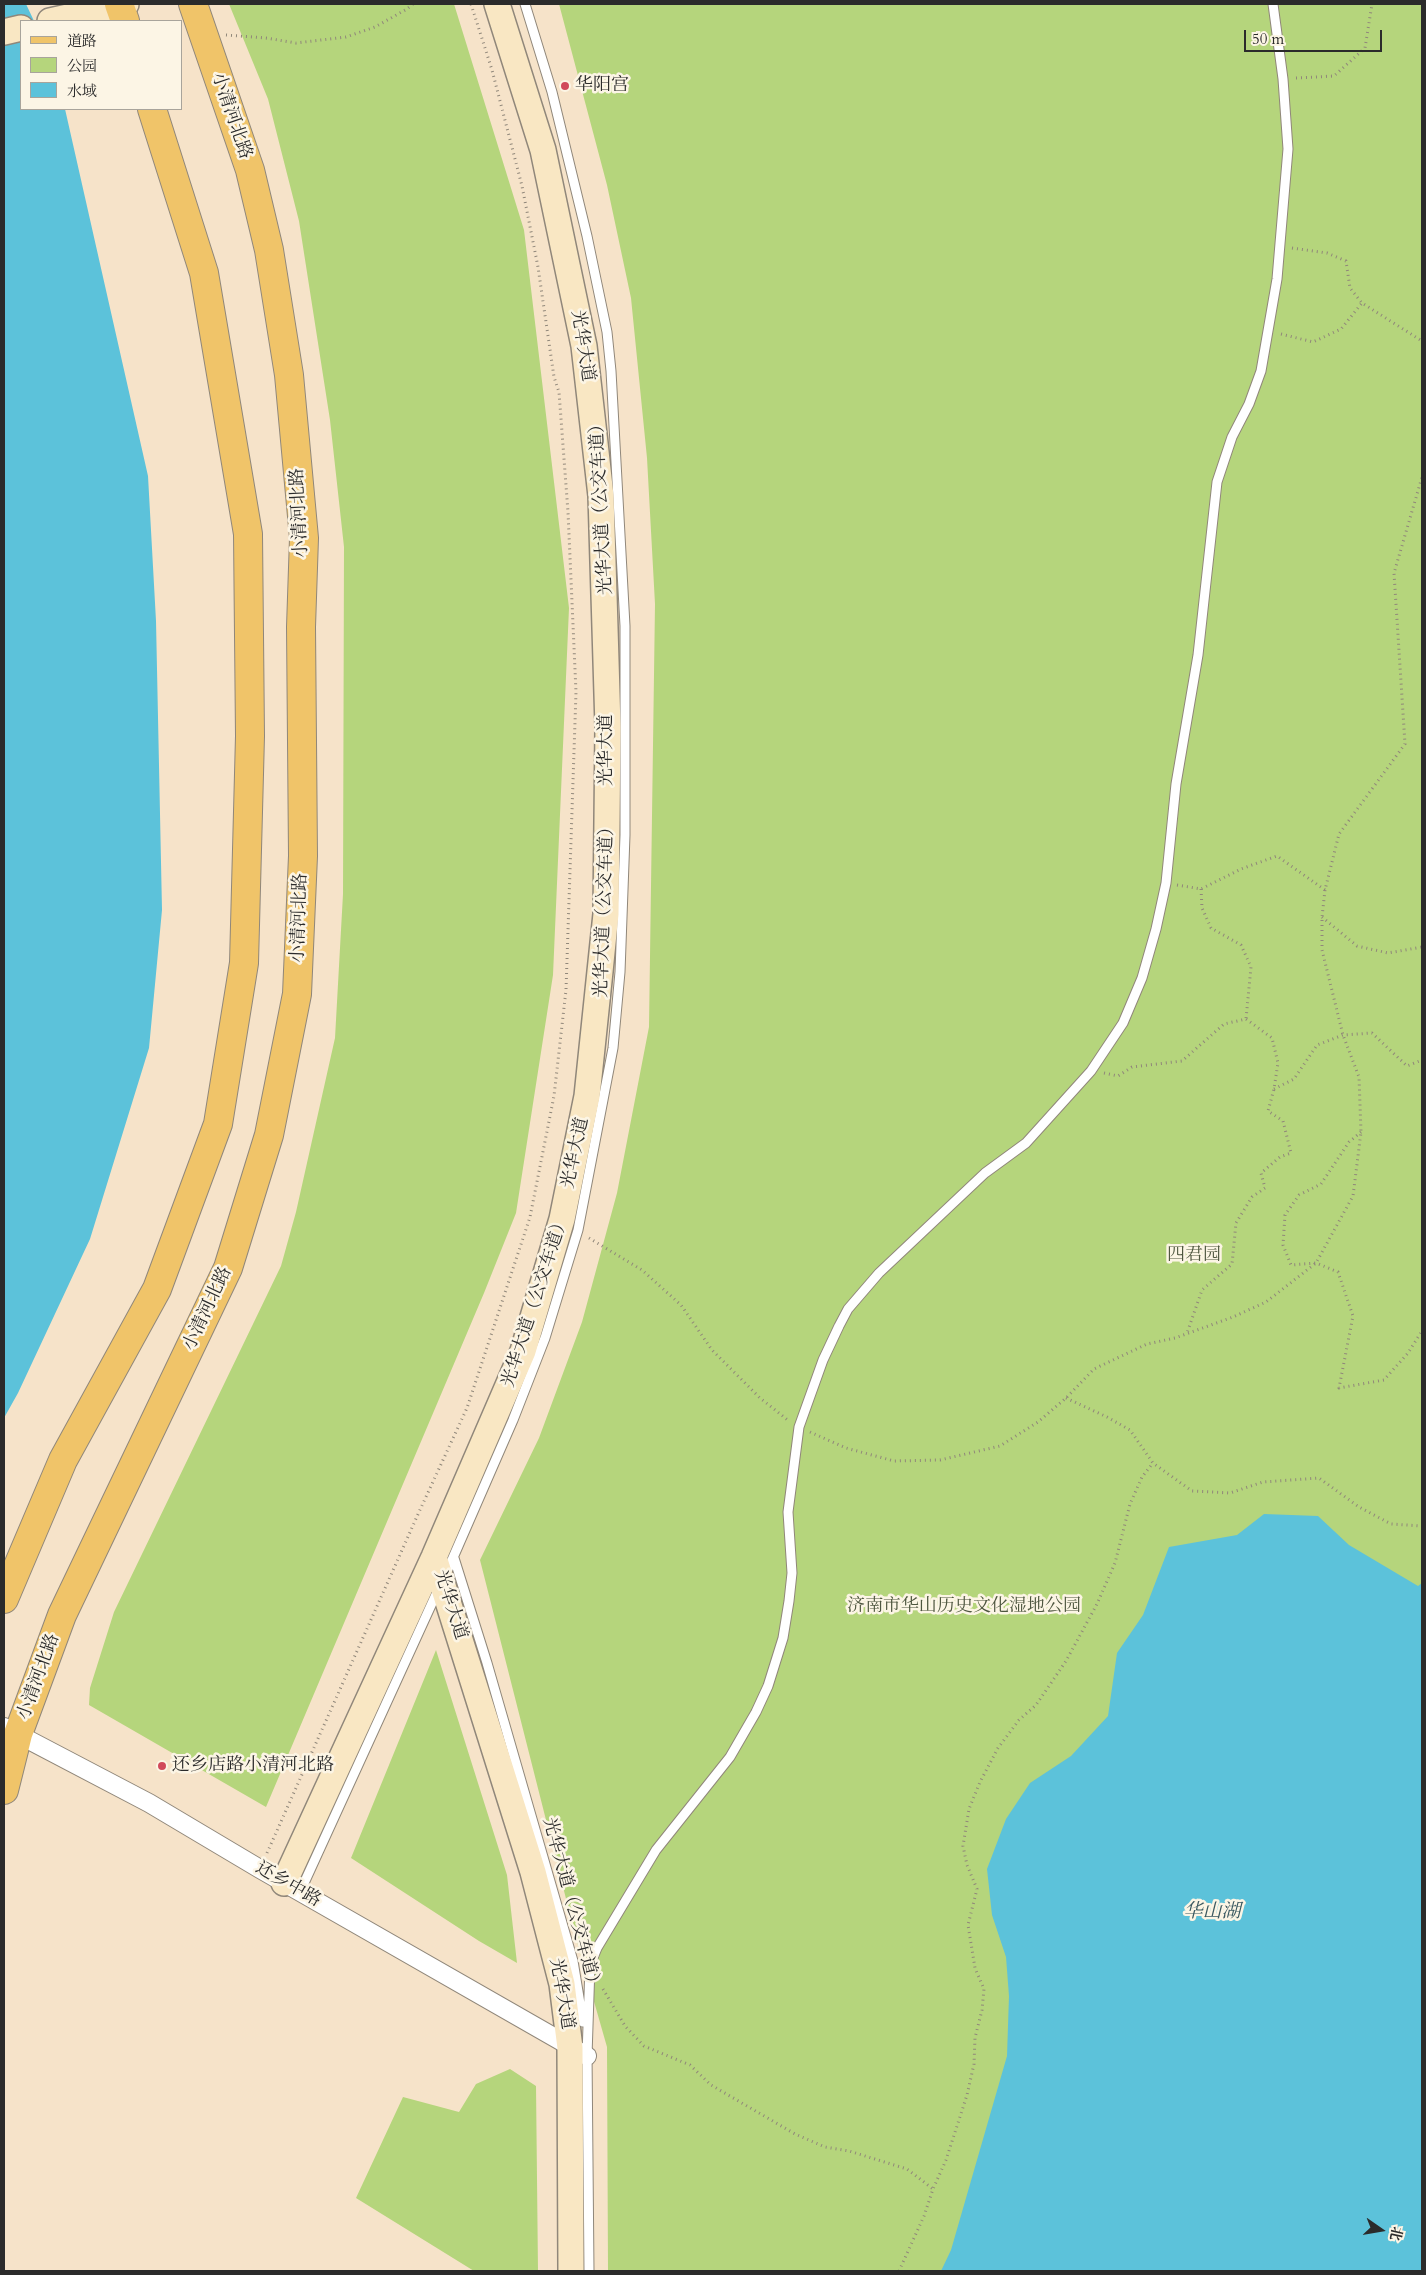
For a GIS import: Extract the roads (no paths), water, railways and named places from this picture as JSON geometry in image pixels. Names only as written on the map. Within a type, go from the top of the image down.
[{"type":"main road","name":"小清河北路","points":[[4,1790],[11,1731],[62,1615],[228,1268],[269,1135],[297,994],[303,856],[301,627],[304,538],[290,384],[269,250],[250,170],[193,4]]},
{"type":"main road","name":"光华大道","points":[[497,4],[543,150],[584,346],[601,496],[606,619],[608,727],[606,914],[587,1096],[562,1220],[523,1351],[444,1558],[443,1581],[533,1872],[578,2052],[571,2271]]},
{"type":"main road","points":[[56,20],[122,9]]},
{"type":"main road","points":[[4,32],[20,28]]},
{"type":"main road","points":[[4,1599],[63,1460],[157,1289],[218,1124],[244,963],[250,736],[248,534],[204,273],[152,110]]},
{"type":"main road","points":[[292,1887],[444,1558]]},
{"type":"street","name":"还乡中路","points":[[11,1731],[149,1803],[578,2052]]},
{"type":"lane","name":"光华大道（公交车道）","points":[[526,4],[552,92],[586,236],[606,332],[612,381],[624,616],[625,835],[620,972],[613,1048],[578,1230],[545,1338],[513,1420],[470,1516],[444,1558],[492,1682],[573,1961],[579,1988],[578,2052],[589,2271]]},
{"type":"lane","points":[[578,2052],[590,1965],[597,1948],[656,1850],[730,1757],[756,1712],[768,1686],[783,1638],[789,1601],[792,1573],[788,1512],[799,1428],[823,1360],[848,1309],[879,1273],[985,1172],[1026,1143],[1091,1070],[1123,1023],[1142,978],[1156,929],[1166,883],[1176,784],[1198,655],[1217,482],[1232,437],[1249,404],[1261,371],[1281,246],[1288,149],[1283,79],[1273,4]]},
{"type":"lane","points":[[292,1887],[443,1581]]},
{"type":"water","points":[[4,4],[26,4],[34,20],[20,20],[20,110],[65,110],[148,476],[156,621],[162,910],[149,1048],[90,1239],[18,1393],[4,1418]]},
{"type":"water","name":"华山湖","points":[[1264,1514],[1318,1516],[1349,1545],[1418,1586],[1422,1583],[1422,2271],[941,2271],[951,2250],[1007,2056],[1009,1996],[1006,1957],[992,1915],[987,1869],[1006,1819],[1030,1783],[1071,1756],[1108,1716],[1117,1653],[1143,1615],[1169,1547],[1237,1535]]},
{"type":"place","name":"华阳宫","points":[[565,86]]},
{"type":"place","name":"还乡店路小清河北路","points":[[162,1766]]},
{"type":"park label","name":"四君园","points":[[1194,1256]]},
{"type":"park label","name":"济南市华山历史文化湿地公园","points":[[964,1607]]}]
